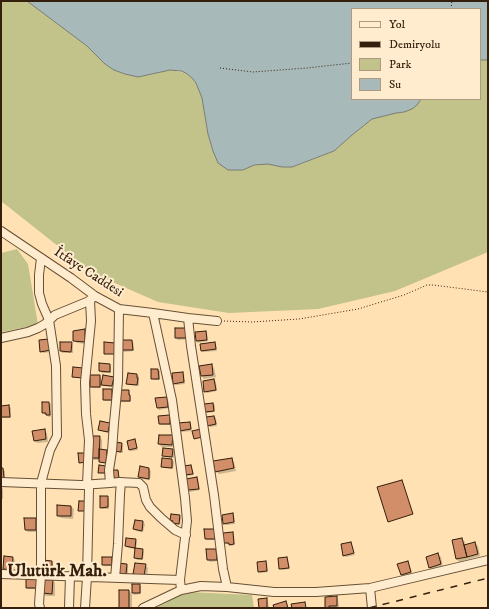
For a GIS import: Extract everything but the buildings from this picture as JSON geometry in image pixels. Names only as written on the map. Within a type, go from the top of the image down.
[{"type":"street","name":"İtfaye Caddesi","points":[[3,236],[41,258],[71,278],[93,298],[119,309],[217,321]]},
{"type":"street","points":[[40,608],[41,483],[50,450],[57,436],[56,366],[49,320],[39,293],[41,258]]},
{"type":"street","points":[[1,338],[28,332],[45,324],[55,315],[93,298]]},
{"type":"street","points":[[85,608],[89,489],[87,484],[88,440],[85,382],[93,298]]},
{"type":"street","points":[[110,484],[109,470],[118,381],[119,309]]},
{"type":"street","points":[[153,312],[172,400],[187,521],[180,580],[181,590]]},
{"type":"street","points":[[188,318],[226,587]]},
{"type":"street","points":[[1,482],[87,484],[110,484],[122,482],[139,483],[143,488],[146,500],[150,507],[171,526],[186,535]]},
{"type":"street","points":[[114,578],[122,482]]},
{"type":"street","points":[[143,608],[181,590],[201,586],[274,592],[309,592],[370,588],[488,560]]},
{"type":"street","points":[[1,574],[180,580]]},
{"type":"street","points":[[69,608],[70,576]]},
{"type":"street","points":[[370,588],[372,608]]},
{"type":"path","points":[[220,68],[252,72],[351,63]]},
{"type":"path","points":[[217,321],[252,322],[299,319],[358,309],[404,295],[427,285],[488,292]]},
{"type":"green space","points":[[1,1],[27,1],[87,46],[105,64],[114,70],[138,77],[170,70],[186,73],[196,83],[202,98],[208,134],[213,151],[243,170],[254,165],[268,164],[282,167],[292,167],[334,151],[372,119],[404,112],[417,105],[420,100],[481,100],[481,60],[488,60],[488,252],[395,291],[318,309],[229,313],[158,302],[92,273],[1,201]]},
{"type":"green space","points":[[17,249],[28,264],[38,325],[1,332],[1,253]]},
{"type":"green space","points":[[188,592],[252,595],[254,608],[155,608],[166,603],[168,599]]},
{"type":"water","points":[[27,1],[488,1],[488,60],[481,60],[481,8],[351,8],[351,100],[420,100],[412,109],[372,119],[334,151],[292,167],[282,167],[268,164],[254,165],[243,170],[228,170],[218,163],[213,151],[208,134],[202,98],[196,83],[192,78],[181,71],[170,70],[138,77],[125,74],[114,70],[105,64],[87,46]]},
{"type":"railway","points":[[369,608],[488,578]]},
{"type":"district","name":"Ulutürk Mah.","points":[[57,572]]}]
